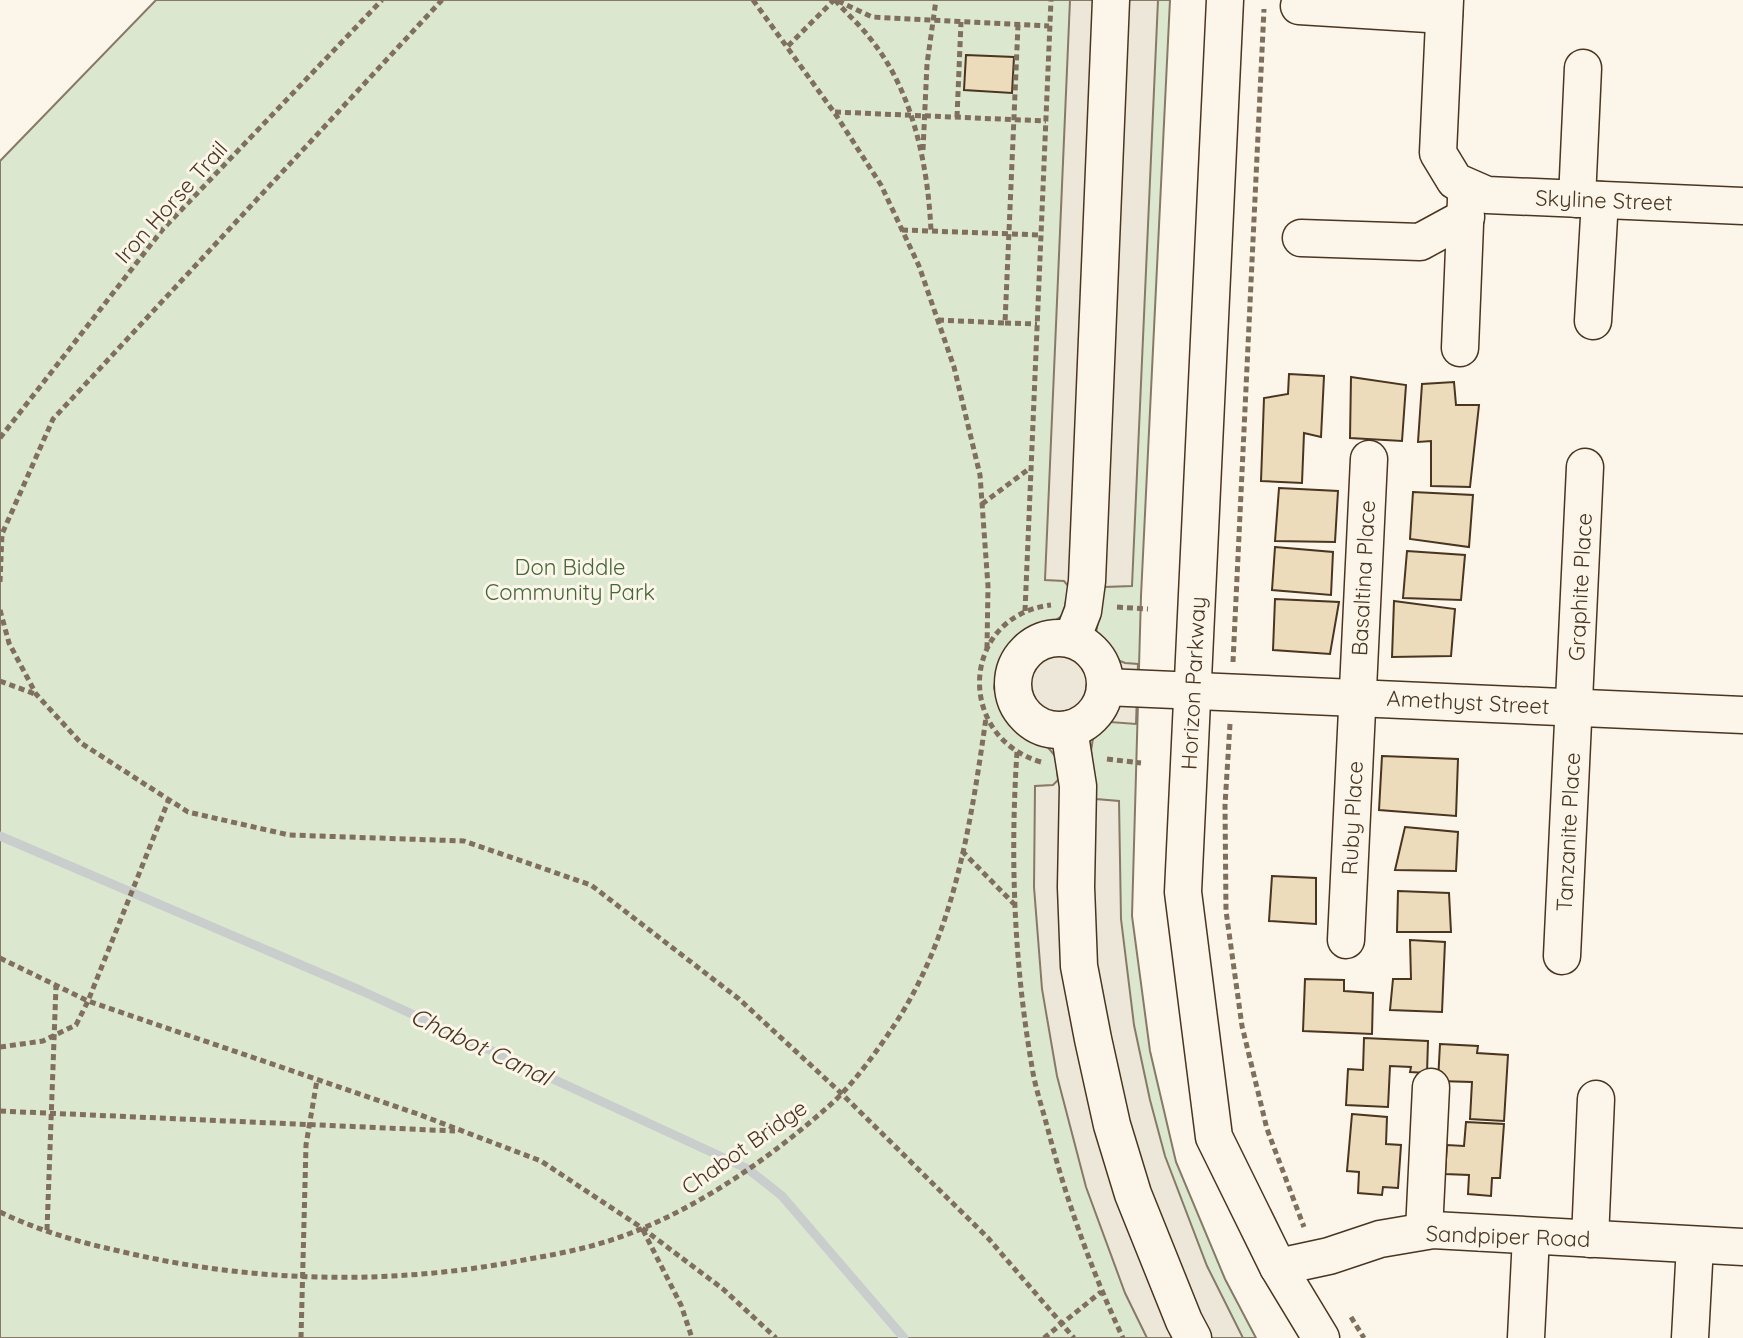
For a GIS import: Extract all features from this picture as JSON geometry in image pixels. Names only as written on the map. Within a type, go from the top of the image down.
[{"type":"street","points":[[1072,639],[1084,605],[1111,0]]},
{"type":"street","name":"Horizon Parkway","points":[[1225,0],[1183,892],[1214,1137],[1278,1267],[1321,1338]]},
{"type":"street","points":[[1299,6],[1444,7],[1438,153],[1466,201],[1460,348]]},
{"type":"street","points":[[1583,68],[1593,321]]},
{"type":"street","name":"Skyline Street","points":[[1466,201],[1487,195],[1743,206]]},
{"type":"street","points":[[1301,238],[1420,242],[1466,201]]},
{"type":"street","name":"Basaltina Place","points":[[1358,697],[1369,459]]},
{"type":"street","name":"Graphite Place","points":[[1574,707],[1585,467]]},
{"type":"street","points":[[1072,746],[1054,730],[1040,726],[1027,717],[1019,707],[1013,681],[1015,668],[1031,647],[1044,639],[1072,639],[1087,647],[1104,672],[1102,701],[1094,714],[1083,723],[1072,746],[1079,966],[1112,1125],[1133,1194],[1193,1338]]},
{"type":"street","name":"Amethyst Street","points":[[1105,687],[1743,715]]},
{"type":"street","name":"Ruby Place","points":[[1346,940],[1358,697]]},
{"type":"street","name":"Tanzanite Place","points":[[1562,956],[1574,707]]},
{"type":"street","points":[[1424,1231],[1431,1087]]},
{"type":"street","points":[[1590,1239],[1596,1099]]},
{"type":"street","name":"Sandpiper Road","points":[[1278,1267],[1329,1256],[1380,1239],[1424,1231],[1743,1247]]},
{"type":"street","points":[[1526,1338],[1531,1236]]},
{"type":"street","points":[[1690,1338],[1695,1245]]},
{"type":"path","name":"Iron Horse Trail","points":[[0,438],[163,229],[382,0]]},
{"type":"path","points":[[0,582],[1,533],[53,419],[442,0]]},
{"type":"path","points":[[753,0],[834,112],[881,185],[919,266],[954,367],[980,475],[988,586],[987,648],[979,683],[980,701],[986,718],[995,733],[1017,752],[1040,762],[1057,764],[1072,746],[1111,759],[1141,763]]},
{"type":"path","points":[[788,46],[835,0]]},
{"type":"path","points":[[835,0],[872,17],[1049,26]]},
{"type":"path","points":[[835,0],[870,37],[894,75],[922,155],[929,190],[931,231]]},
{"type":"path","points":[[922,155],[936,0]]},
{"type":"path","points":[[1025,611],[1051,0]]},
{"type":"path","points":[[957,117],[961,22]]},
{"type":"path","points":[[1005,323],[1018,25]]},
{"type":"path","points":[[834,112],[1046,121]]},
{"type":"path","points":[[902,230],[1041,235]]},
{"type":"path","points":[[938,320],[1037,324]]},
{"type":"path","points":[[982,504],[1031,468]]},
{"type":"path","points":[[987,648],[1009,621],[1025,611],[1057,604],[1148,609]]},
{"type":"path","points":[[0,610],[9,643],[36,694],[81,743],[188,812],[289,835],[464,841],[591,885],[739,999],[841,1093],[988,1238],[1074,1338]]},
{"type":"path","points":[[0,681],[36,694]]},
{"type":"path","name":"Chabot Bridge","points":[[0,1212],[85,1243],[166,1262],[236,1273],[396,1277],[485,1268],[589,1248],[674,1214],[732,1180],[831,1104],[895,1023],[924,971],[954,893],[986,718]]},
{"type":"path","points":[[1017,752],[1013,809],[1015,904],[1018,958],[1032,1069],[1059,1173],[1101,1292],[1123,1338]]},
{"type":"path","points":[[0,1047],[43,1041],[76,1025],[169,799]]},
{"type":"path","points":[[962,851],[1015,904]]},
{"type":"path","points":[[0,958],[88,1001],[541,1161],[642,1228],[723,1289],[776,1338]]},
{"type":"path","points":[[47,1230],[56,986]]},
{"type":"path","points":[[301,1338],[306,1145],[317,1080]]},
{"type":"path","points":[[0,1111],[462,1131]]},
{"type":"path","points":[[642,1228],[681,1305],[692,1338]]},
{"type":"path","points":[[1044,1338],[1101,1292]]},
{"type":"green space","name":"Don Biddle Community Park","points":[[156,0],[1170,0],[1141,596],[1132,916],[1150,1051],[1176,1162],[1225,1279],[1256,1338],[0,1338],[0,161]]},
{"type":"shaded area","points":[[1070,0],[1158,0],[1132,586],[1104,587],[1096,633],[1110,657],[1138,664],[1136,724],[1110,722],[1100,725],[1091,751],[1096,799],[1119,801],[1121,919],[1134,1025],[1150,1100],[1165,1156],[1207,1266],[1243,1338],[1147,1338],[1125,1293],[1086,1187],[1057,1076],[1042,989],[1034,887],[1035,786],[1053,785],[1058,780],[1056,757],[1046,745],[1030,739],[1015,727],[1001,710],[994,688],[998,667],[1008,645],[1021,634],[1063,615],[1069,587],[1064,581],[1045,580]]},
{"type":"building","points":[[966,55],[1014,57],[1012,93],[964,90]]},
{"type":"building","points":[[1289,374],[1324,376],[1321,437],[1304,433],[1302,483],[1261,481],[1264,398],[1288,394]]},
{"type":"building","points":[[1351,377],[1406,385],[1402,441],[1350,438]]},
{"type":"building","points":[[1454,382],[1456,405],[1479,405],[1470,487],[1431,486],[1431,441],[1418,442],[1422,384]]},
{"type":"building","points":[[1279,488],[1338,491],[1335,542],[1275,541]]},
{"type":"building","points":[[1413,492],[1473,495],[1469,547],[1410,539]]},
{"type":"building","points":[[1275,547],[1333,552],[1331,595],[1272,590]]},
{"type":"building","points":[[1407,551],[1465,555],[1461,600],[1403,598]]},
{"type":"building","points":[[1275,599],[1339,602],[1330,654],[1273,650]]},
{"type":"building","points":[[1394,601],[1455,609],[1451,656],[1392,657]]},
{"type":"building","points":[[1382,756],[1458,759],[1456,816],[1379,810]]},
{"type":"building","points":[[1405,827],[1458,832],[1456,871],[1395,870]]},
{"type":"building","points":[[1272,876],[1316,878],[1316,924],[1269,921]]},
{"type":"building","points":[[1398,891],[1449,893],[1451,932],[1397,932]]},
{"type":"building","points":[[1410,940],[1445,942],[1442,1012],[1390,1010],[1393,979],[1411,979]]},
{"type":"building","points":[[1305,979],[1344,980],[1344,991],[1373,993],[1372,1034],[1303,1031]]},
{"type":"building","points":[[1364,1038],[1428,1041],[1427,1073],[1410,1072],[1411,1067],[1390,1066],[1388,1107],[1346,1105],[1348,1069],[1363,1070]]},
{"type":"building","points":[[1440,1044],[1478,1046],[1477,1053],[1508,1055],[1504,1121],[1470,1119],[1472,1082],[1438,1081]]},
{"type":"building","points":[[1352,1114],[1387,1117],[1386,1144],[1401,1145],[1398,1188],[1383,1187],[1382,1195],[1358,1193],[1359,1172],[1347,1171]]},
{"type":"building","points":[[1466,1122],[1504,1124],[1500,1178],[1492,1178],[1491,1196],[1468,1194],[1469,1175],[1445,1174],[1447,1145],[1464,1146]]},
{"type":"waterway","name":"Chabot Canal","points":[[0,836],[362,991],[748,1169],[782,1196],[904,1338]]}]
